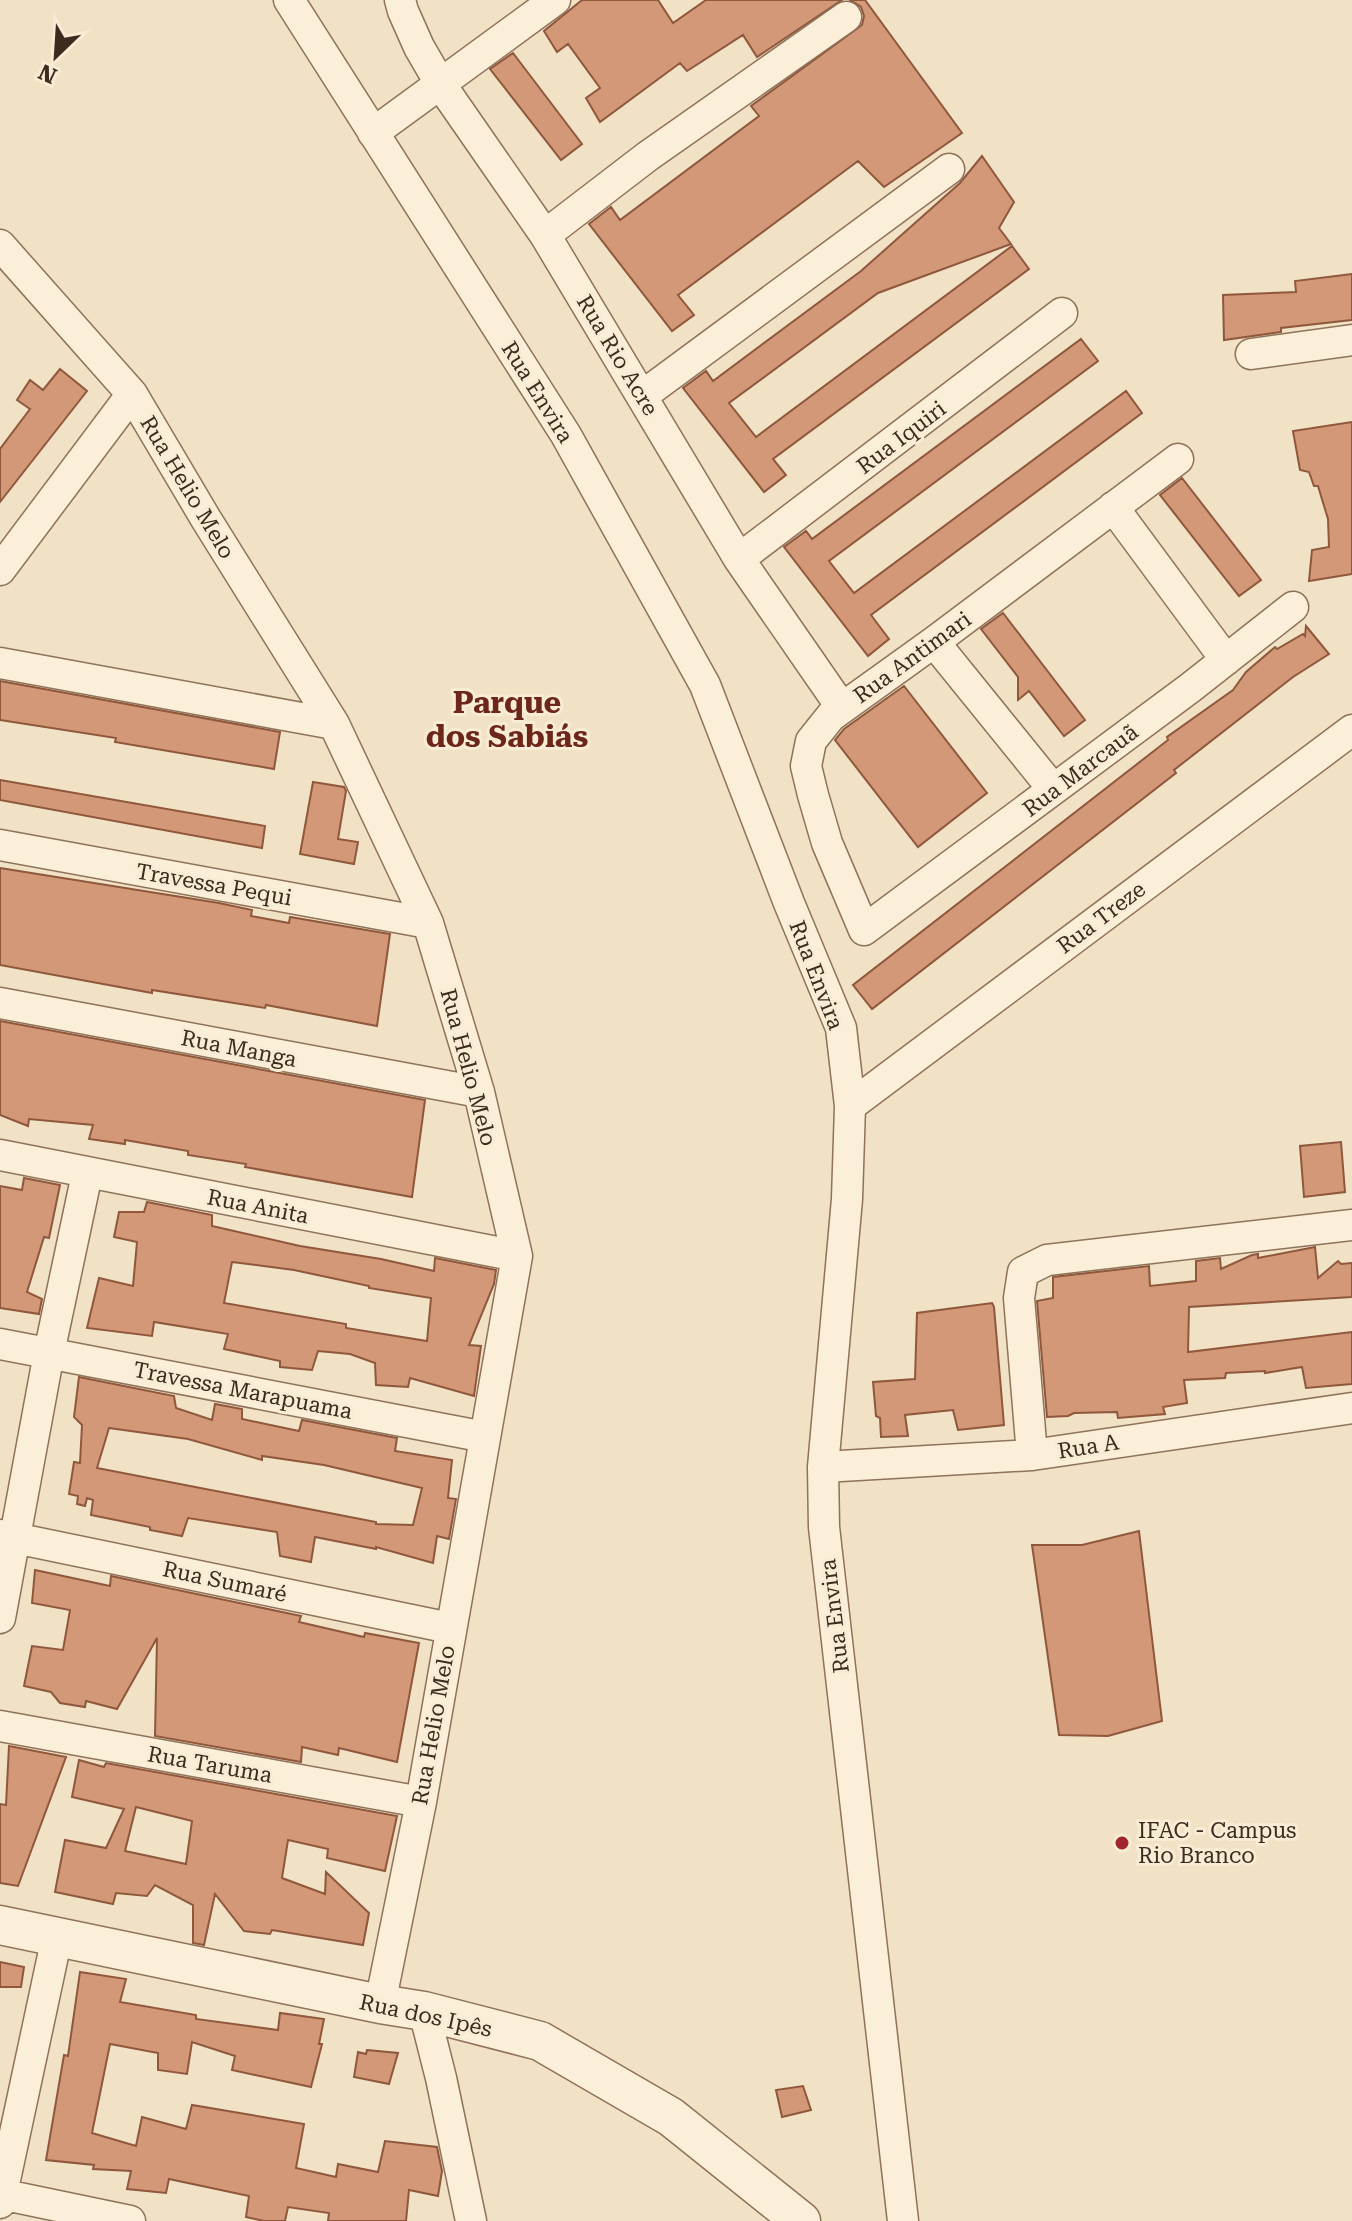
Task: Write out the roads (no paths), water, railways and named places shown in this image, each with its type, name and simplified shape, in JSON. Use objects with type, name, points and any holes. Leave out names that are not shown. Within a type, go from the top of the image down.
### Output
[{"type":"street","name":"Rua Envira","points":[[289,0],[566,435],[705,685],[841,1028],[850,1106],[847,1199],[823,1467],[825,1541],[903,2221]]},
{"type":"street","name":"Rua Rio Acre","points":[[400,0],[419,47],[441,85],[545,235],[739,559],[842,708]]},
{"type":"street","points":[[373,133],[555,0]]},
{"type":"street","points":[[545,235],[648,156],[846,17]]},
{"type":"street","points":[[642,396],[949,169]]},
{"type":"street","name":"Rua Helio Melo","points":[[5,262],[132,394],[334,724],[428,923],[479,1092],[517,1256],[421,1802],[380,2004]]},
{"type":"street","name":"Rua Iquiri","points":[[739,559],[1062,313]]},
{"type":"street","points":[[1251,354],[1352,340]]},
{"type":"street","points":[[0,570],[132,394]]},
{"type":"street","name":"Rua Antimari","points":[[864,930],[827,843],[806,766],[811,741],[824,723],[842,708],[1178,459]]},
{"type":"street","points":[[1113,507],[1226,660]]},
{"type":"street","name":"Rua Marcauã","points":[[864,930],[1293,607]]},
{"type":"street","points":[[934,642],[1053,789]]},
{"type":"street","points":[[0,663],[334,724]]},
{"type":"street","name":"Rua Treze","points":[[850,1106],[1352,730]]},
{"type":"street","name":"Travessa Pequi","points":[[0,845],[428,923]]},
{"type":"street","name":"Rua Manga","points":[[0,1003],[479,1092]]},
{"type":"street","name":"Rua Anita","points":[[0,1155],[517,1256]]},
{"type":"street","points":[[0,1618],[7,1537],[87,1174]]},
{"type":"street","points":[[1032,1455],[1019,1298],[1023,1272],[1047,1260],[1352,1225]]},
{"type":"street","name":"Travessa Marapuama","points":[[0,1344],[485,1437]]},
{"type":"street","name":"Rua A","points":[[823,1467],[1032,1455],[1352,1408]]},
{"type":"street","name":"Rua Sumaré","points":[[7,1537],[450,1628]]},
{"type":"street","name":"Rua Taruma","points":[[0,1726],[421,1802]]},
{"type":"street","name":"Rua dos Ipês","points":[[0,1925],[424,2011],[540,2041],[671,2117],[801,2221]]},
{"type":"street","points":[[57,1937],[1,2197],[130,2221]]},
{"type":"street","points":[[424,2011],[471,2221]]},
{"type":"place","name":"IFAC - Campus Rio Branco","points":[[1122,1843]]},
{"type":"district","name":"Parque dos Sabiás","points":[[507,720]]}]
